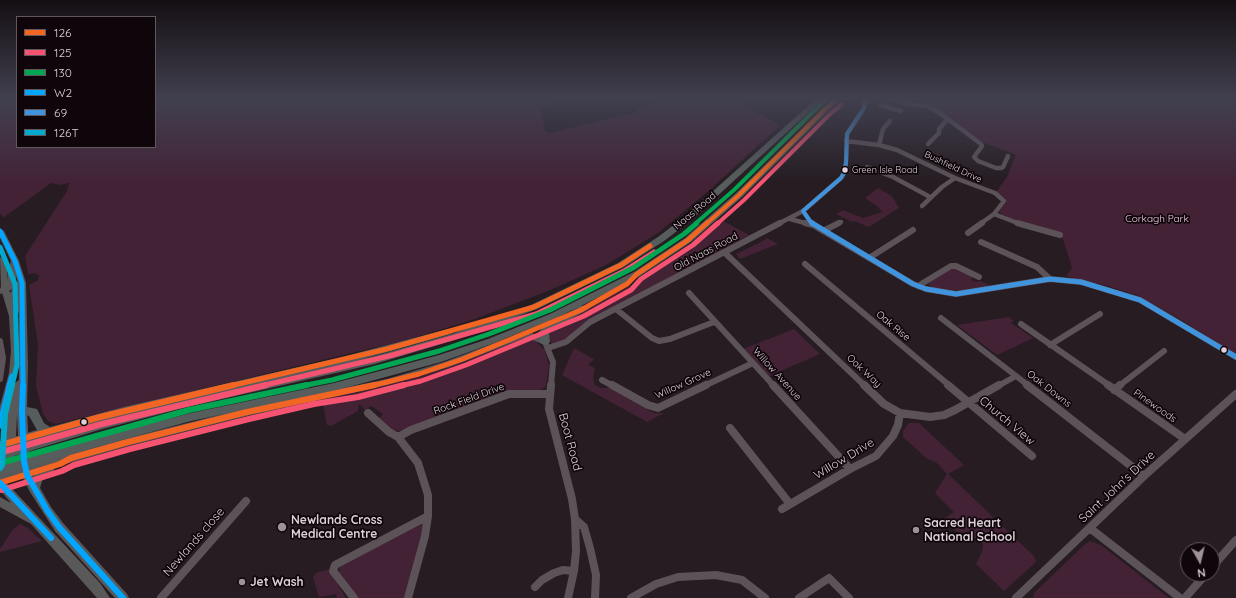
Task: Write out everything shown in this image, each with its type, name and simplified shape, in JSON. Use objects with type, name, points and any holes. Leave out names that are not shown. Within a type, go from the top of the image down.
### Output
[{"type":"highway","name":"Naas Road","points":[[0,455],[51,435],[375,360],[455,336],[534,306],[621,265],[661,239],[686,220],[789,127]]},
{"type":"highway","name":"Naas Road","points":[[0,479],[53,454],[191,417],[334,387],[391,372],[484,344],[549,318],[637,274],[688,240],[808,127]]},
{"type":"highway","points":[[547,345],[544,332],[546,329],[616,291],[627,284],[637,274]]},
{"type":"highway","points":[[313,397],[397,376],[449,360],[522,332],[549,318]]},
{"type":"highway","points":[[22,410],[33,412],[40,426],[51,435]]},
{"type":"highway","points":[[24,438],[51,435]]},
{"type":"main road","points":[[0,231],[15,261],[22,283],[22,410],[26,473],[46,510],[59,527],[123,598]]},
{"type":"main road","points":[[0,259],[3,269],[2,290],[13,316],[15,351],[13,373],[0,423]]},
{"type":"main road","points":[[2,290],[12,282],[12,272],[15,261]]},
{"type":"main road","points":[[13,316],[16,310],[14,292],[22,283]]},
{"type":"main road","points":[[26,473],[71,458],[183,428],[313,397],[356,390],[419,374],[524,335]]},
{"type":"main road","points":[[0,479],[8,467],[12,415],[23,375]]},
{"type":"main road","points":[[0,445],[24,438]]},
{"type":"main road","points":[[0,479],[50,467],[71,458]]},
{"type":"main road","points":[[34,489],[38,478],[50,467]]},
{"type":"main road","points":[[0,479],[35,521],[96,587],[104,598]]},
{"type":"main road","points":[[0,502],[35,521]]},
{"type":"street","points":[[846,141],[851,127]]},
{"type":"street","points":[[879,145],[885,127]]},
{"type":"street","points":[[928,144],[939,133],[941,127]]},
{"type":"street","points":[[957,127],[981,144],[982,146],[974,157],[978,161],[996,168],[1001,168],[1003,167],[1008,156]]},
{"type":"street","name":"Bushfield Drive","points":[[846,141],[879,145],[909,155],[955,178],[1002,198],[1004,201],[994,214],[968,233]]},
{"type":"street","name":"Old Naas Road","points":[[547,345],[566,342],[575,336],[584,326],[803,211],[837,182],[844,173],[846,163],[846,141]]},
{"type":"street","points":[[867,167],[893,177],[930,197]]},
{"type":"street","points":[[922,206],[930,197],[955,178]]},
{"type":"street","points":[[803,211],[813,225]]},
{"type":"street","points":[[994,214],[1025,226],[1060,235]]},
{"type":"street","points":[[790,219],[813,225],[918,286],[938,292],[956,294],[1053,279],[1082,282],[1140,300],[1236,357]]},
{"type":"street","points":[[824,231],[841,222]]},
{"type":"street","points":[[868,258],[914,230]]},
{"type":"street","points":[[981,242],[1037,267],[1053,279]]},
{"type":"street","name":"Oak Way","points":[[725,252],[884,404],[900,413],[930,417],[944,415],[1016,376]]},
{"type":"street","name":"Oak Rise","points":[[806,264],[969,402]]},
{"type":"street","points":[[918,286],[951,266],[956,266],[979,277]]},
{"type":"street","points":[[2,290],[22,283]]},
{"type":"street","name":"Willow Avenue","points":[[688,293],[850,469]]},
{"type":"street","points":[[616,309],[652,338],[659,341],[670,339],[714,322]]},
{"type":"street","points":[[1050,345],[1100,314]]},
{"type":"street","name":"Oak Downs","points":[[941,318],[1144,476]]},
{"type":"street","name":"Pinewoods","points":[[1021,324],[1185,439]]},
{"type":"street","points":[[524,335],[531,336],[547,345]]},
{"type":"street","points":[[0,341],[3,358],[0,379]]},
{"type":"street","name":"Boot Road","points":[[547,345],[552,357],[554,368],[549,394],[550,418],[570,487],[575,520],[576,551],[574,571],[568,598]]},
{"type":"street","name":"Pinewoods","points":[[1114,390],[1164,351]]},
{"type":"street","name":"Willow Grove","points":[[602,380],[648,405],[658,408],[753,363]]},
{"type":"street","name":"Rock Field Drive","points":[[398,437],[411,430],[510,394],[549,394]]},
{"type":"street","name":"Saint John's Drive","points":[[1016,598],[1091,529],[1144,476],[1236,394]]},
{"type":"street","name":"Church View","points":[[969,402],[1032,456]]},
{"type":"street","points":[[368,413],[389,432],[398,437],[418,464],[428,495],[428,516],[425,536],[408,598]]},
{"type":"street","name":"Willow Drive","points":[[782,509],[850,469],[876,456],[886,446],[898,425],[900,413]]},
{"type":"street","points":[[730,428],[790,504]]},
{"type":"street","name":"Newlands close","points":[[161,598],[246,501]]},
{"type":"street","points":[[354,598],[333,571],[335,565],[428,516]]},
{"type":"street","points":[[575,520],[584,527],[590,548],[596,575],[595,598]]},
{"type":"street","points":[[1091,529],[1180,598]]},
{"type":"street","points":[[1220,558],[1236,540]]},
{"type":"street","points":[[535,587],[542,580],[554,573],[563,570],[574,571]]},
{"type":"street","points":[[630,598],[656,584],[678,577],[703,575],[716,575],[742,580],[765,598]]},
{"type":"street","points":[[799,598],[829,578],[849,598]]},
{"type":"street","points":[[1184,598],[1199,582]]},
{"type":"green space","points":[[0,127],[16,127],[16,148],[156,148],[156,127],[544,127],[545,131],[550,133],[576,127],[778,127],[712,188],[658,233],[606,265],[548,291],[475,319],[410,339],[56,424],[48,421],[43,414],[36,386],[38,345],[29,285],[38,280],[39,275],[35,273],[28,274],[25,256],[67,191],[69,183],[59,185],[51,183],[3,218],[0,213]]},
{"type":"green space","name":"Corkagh Park","points":[[961,127],[1236,127],[1236,354],[1139,296],[1104,285],[1066,276],[1072,268],[1063,239],[1026,225],[999,212],[1006,203],[1006,199],[996,192],[1007,177],[1016,155],[982,142]]},
{"type":"green space","points":[[878,188],[892,196],[899,208],[869,227],[854,221],[852,222],[836,214],[843,210],[863,218],[882,212],[877,206],[865,198]]},
{"type":"green space","points":[[721,220],[749,235],[582,325],[563,342],[552,347],[549,333],[553,327],[641,280],[674,259]]},
{"type":"green space","points":[[765,237],[778,244],[740,259],[736,254],[763,241],[766,239]]},
{"type":"green space","points":[[952,267],[973,276],[971,280],[976,282],[980,281],[990,285],[963,290],[952,290],[934,288],[929,285],[929,283]]},
{"type":"green space","points":[[1009,317],[1014,321],[1011,323],[1033,338],[997,355],[957,325]]},
{"type":"green space","points":[[794,329],[820,354],[769,376],[743,349]]},
{"type":"green space","points":[[521,337],[532,338],[545,350],[549,366],[546,386],[542,389],[525,391],[399,431],[392,430],[378,420],[383,414],[371,406],[365,410],[359,404],[358,411],[331,426],[327,425],[323,405],[293,406],[353,392]]},
{"type":"green space","points":[[574,348],[594,359],[588,365],[595,368],[593,378],[595,385],[601,388],[609,388],[654,413],[664,413],[647,422],[562,375]]},
{"type":"green space","points":[[909,423],[919,423],[964,465],[948,474],[1034,556],[1036,562],[1004,591],[976,564],[982,552],[983,545],[978,539],[972,537],[967,541],[943,519],[954,512],[935,493],[947,474],[937,463],[926,458],[903,437],[903,431]]},
{"type":"green space","points":[[425,520],[406,598],[358,598],[338,574],[340,567]]},
{"type":"green space","points":[[20,524],[28,528],[42,541],[0,552],[0,549],[13,529]]},
{"type":"green space","points":[[1090,541],[1101,545],[1169,598],[1033,598],[1034,593]]},
{"type":"green space","points":[[329,570],[346,598],[337,598],[336,594],[319,597],[313,577],[317,572]]},
{"type":"transit line","name":"130","points":[[0,463],[189,410],[332,380],[389,365],[439,351],[489,334],[550,310],[633,268],[684,234],[734,190],[798,127]]},
{"type":"transit line","name":"126","points":[[0,483],[60,464],[71,458],[128,442],[247,412],[313,397],[356,390],[419,374],[463,359],[581,310],[627,284],[637,274],[688,240],[739,195],[807,127]]},
{"type":"transit line","name":"125","points":[[2,490],[62,471],[74,465],[130,449],[249,419],[314,404],[358,397],[421,381],[466,365],[584,316],[631,290],[641,279],[693,245],[744,200],[817,127]]},
{"type":"transit line","name":"69","points":[[852,127],[847,134],[846,163],[844,173],[841,178],[803,211],[813,225],[913,284],[926,289],[956,294],[1050,279],[1081,282],[1140,300],[1236,357]]},
{"type":"transit line","name":"W2","points":[[0,231],[15,261],[22,283],[24,366],[22,410],[24,461],[27,475],[47,510],[59,527],[123,598]]},
{"type":"transit line","name":"126","points":[[0,445],[100,417],[387,349],[534,307],[621,265],[650,246]]},
{"type":"transit line","name":"126T","points":[[0,247],[15,284],[17,365],[5,414],[2,465],[0,468]]},
{"type":"transit line","name":"125","points":[[2,452],[102,424],[389,356],[536,314],[624,271],[654,252]]},
{"type":"transit line","name":"W2","points":[[0,425],[12,376]]},
{"type":"transit line","name":"W2","points":[[0,483],[51,538]]},
{"type":"place","name":"Green Isle Road","points":[[845,170]]},
{"type":"place","name":"Newlands Cross Medical Centre","points":[[282,527]]},
{"type":"place","name":"Sacred Heart National School","points":[[916,530]]},
{"type":"place","name":"Jet Wash","points":[[242,582]]}]
